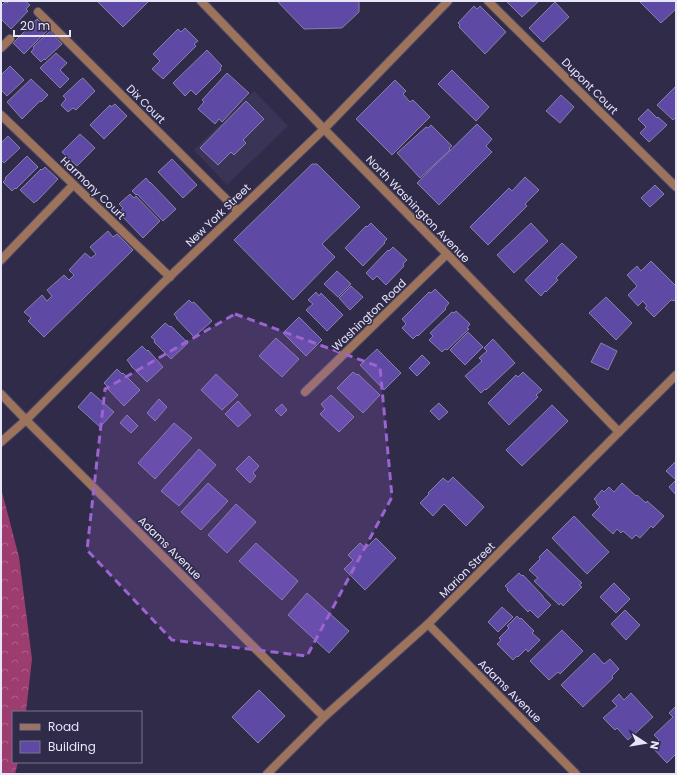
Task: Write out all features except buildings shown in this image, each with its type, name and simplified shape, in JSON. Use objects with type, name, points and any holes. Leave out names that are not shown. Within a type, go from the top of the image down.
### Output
[{"type":"street","name":"North Washington Avenue","points":[[201,1],[619,432]]},
{"type":"street","name":"New York Street","points":[[1,442],[26,420],[170,277],[324,129],[448,1]]},
{"type":"street","name":"Dupont Court","points":[[488,1],[676,187]]},
{"type":"street","name":"Dix Court","points":[[38,12],[238,211]]},
{"type":"street","points":[[1,48],[10,39]]},
{"type":"street","name":"Harmony Court","points":[[1,115],[170,277]]},
{"type":"street","points":[[1,260],[73,185]]},
{"type":"street","name":"Washington Road","points":[[305,392],[447,254]]},
{"type":"street","name":"Marion Street","points":[[267,774],[324,717],[428,624],[676,375]]},
{"type":"street","name":"Adams Avenue","points":[[1,394],[324,717]]},
{"type":"street","name":"Adams Avenue","points":[[428,624],[576,774]]},
{"type":"highlighted area","points":[[235,314],[380,367],[392,497],[307,656],[172,640],[87,550],[105,389]]},
{"type":"shaded area","points":[[254,91],[288,126],[227,185],[194,150]]},
{"type":"green space","points":[[1,488],[19,557],[32,659],[26,711],[12,711],[12,763],[18,763],[15,774],[1,774]]}]
